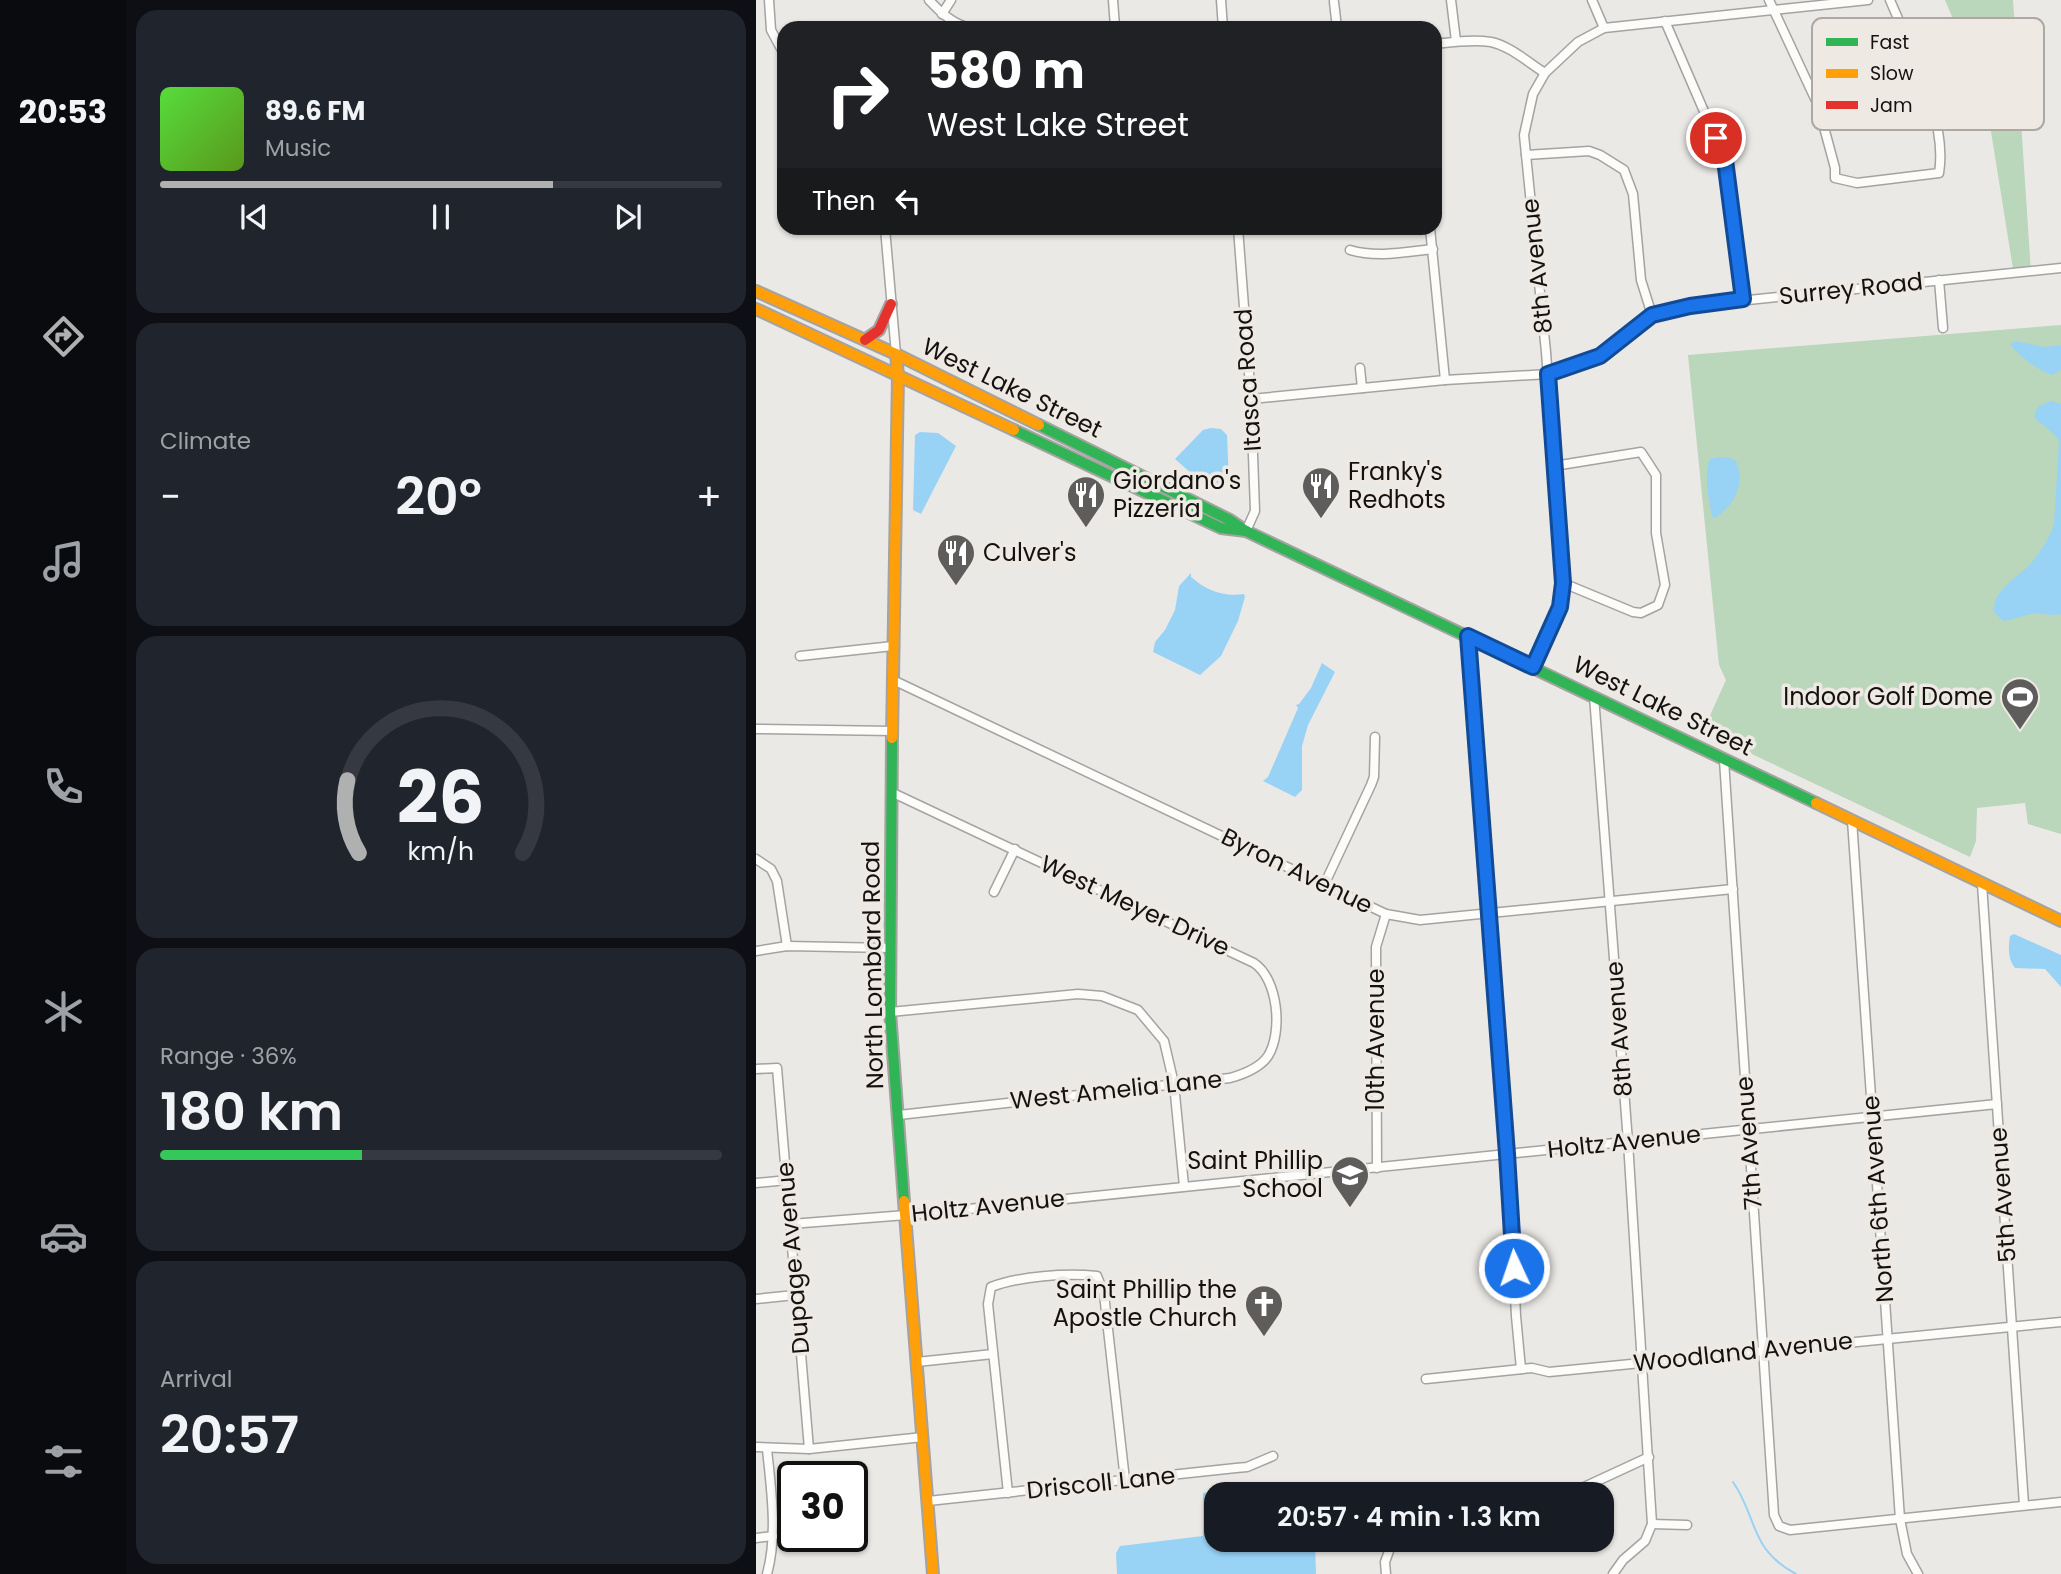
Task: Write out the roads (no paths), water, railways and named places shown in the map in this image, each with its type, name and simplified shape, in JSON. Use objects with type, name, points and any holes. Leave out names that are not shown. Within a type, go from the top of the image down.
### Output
[{"type":"main road","name":"West Lake Street","points":[[756,291],[896,354],[1235,522],[1246,531],[2061,921]]},
{"type":"main road","points":[[865,340],[881,330],[891,304]]},
{"type":"main road","name":"West Lake Street","points":[[756,309],[1221,528],[1246,531]]},
{"type":"main road","name":"North Lombard Road","points":[[896,354],[898,376],[890,1012],[933,1574]]},
{"type":"street","points":[[769,0],[771,30],[777,41]]},
{"type":"street","points":[[929,0],[953,21]]},
{"type":"street","points":[[942,14],[951,0]]},
{"type":"street","points":[[1113,0],[1115,21]]},
{"type":"street","points":[[1221,0],[1222,21]]},
{"type":"street","points":[[1451,0],[1456,41]]},
{"type":"street","points":[[1592,0],[1604,28]]},
{"type":"street","points":[[1769,0],[1812,95]]},
{"type":"street","points":[[1442,43],[1491,42],[1545,73],[1578,42],[1604,28],[1868,0]]},
{"type":"street","points":[[1890,0],[1897,18]]},
{"type":"street","points":[[1334,2],[1336,21]]},
{"type":"street","points":[[1665,21],[1725,160],[1743,299]]},
{"type":"street","name":"8th Avenue","points":[[1533,667],[1560,607],[1563,583],[1548,374],[1524,135],[1530,103],[1545,73]]},
{"type":"street","points":[[1825,130],[1835,178],[1857,183],[1939,173],[1942,155],[1936,130]]},
{"type":"street","points":[[1526,155],[1589,151],[1624,170],[1633,194],[1641,280],[1652,315]]},
{"type":"street","points":[[886,235],[896,354]]},
{"type":"street","name":"Itasca Road","points":[[1239,235],[1251,399],[1255,511],[1246,531]]},
{"type":"street","points":[[1431,235],[1446,380]]},
{"type":"street","points":[[1350,250],[1362,254],[1383,254],[1433,249]]},
{"type":"street","name":"Surrey Road","points":[[1251,399],[1446,380],[1548,374],[1600,356],[1652,315],[1690,306],[2061,268]]},
{"type":"street","name":"Surrey Road","points":[[1939,280],[1943,328]]},
{"type":"street","points":[[1360,368],[1362,388]]},
{"type":"street","points":[[1554,466],[1641,452],[1656,475],[1656,530],[1665,585],[1658,605],[1641,613],[1563,583]]},
{"type":"street","points":[[1468,636],[1521,1369]]},
{"type":"street","points":[[800,656],[893,646]]},
{"type":"street","name":"Byron Avenue","points":[[893,680],[1386,914],[1420,920],[1733,889]]},
{"type":"street","name":"8th Avenue","points":[[1594,696],[1628,1142],[1652,1524]]},
{"type":"street","points":[[756,729],[893,731]]},
{"type":"street","points":[[1325,883],[1374,777],[1374,737]]},
{"type":"street","name":"7th Avenue","points":[[1724,760],[1774,1515],[1779,1526],[1790,1530],[1900,1519]]},
{"type":"street","name":"West Meyer Drive","points":[[891,792],[1254,963]]},
{"type":"street","name":"North 6th Avenue","points":[[1852,820],[1900,1519],[1907,1554],[1918,1574]]},
{"type":"street","name":"West Meyer Drive","points":[[994,892],[1015,849]]},
{"type":"street","points":[[759,861],[771,869],[777,881],[786,946]]},
{"type":"street","name":"5th Avenue","points":[[1982,884],[2024,1506]]},
{"type":"street","name":"10th Avenue","points":[[1377,1168],[1376,947],[1386,914]]},
{"type":"street","points":[[756,951],[786,946],[890,948]]},
{"type":"street","name":"West Amelia Lane","points":[[898,1115],[1230,1078],[1243,1074],[1262,1063],[1269,1054],[1274,1037],[1274,995],[1268,976],[1254,963]]},
{"type":"street","points":[[890,1012],[1068,994],[1102,996],[1138,1010],[1167,1046],[1174,1084],[1184,1186]]},
{"type":"street","name":"Dupage Avenue","points":[[756,1069],[778,1068],[810,1449]]},
{"type":"street","name":"Holtz Avenue","points":[[791,1224],[907,1215],[1997,1104]]},
{"type":"street","points":[[756,1183],[788,1180]]},
{"type":"street","points":[[1008,1493],[988,1304],[991,1287],[1008,1282],[1078,1274],[1097,1276],[1104,1294],[1125,1480]]},
{"type":"street","points":[[756,1299],[795,1295]]},
{"type":"street","name":"Woodland Avenue","points":[[1426,1379],[1532,1367],[1549,1372],[2061,1322]]},
{"type":"street","points":[[917,1362],[993,1354]]},
{"type":"street","points":[[756,1447],[810,1449],[923,1437]]},
{"type":"street","points":[[767,1448],[773,1536],[772,1558],[767,1574]]},
{"type":"street","name":"Driscoll Lane","points":[[928,1501],[1247,1467],[1273,1456]]},
{"type":"street","points":[[1595,1482],[1649,1457]]},
{"type":"street","points":[[1900,1519],[2061,1502]]},
{"type":"street","points":[[1613,1574],[1623,1560],[1646,1541],[1652,1524],[1687,1525]]},
{"type":"street","points":[[756,1538],[773,1536]]},
{"type":"street","points":[[1386,1574],[1385,1562],[1389,1552]]},
{"type":"water","points":[[2014,341],[2046,347],[2061,345],[2061,370],[2052,375],[2036,367],[2014,349],[2011,345]]},
{"type":"water","points":[[2052,401],[2061,404],[2061,614],[2035,614],[2003,621],[1994,612],[1997,597],[2035,558],[2054,524],[2059,442],[2056,436],[2035,418],[2039,407]]},
{"type":"water","points":[[1221,429],[1227,435],[1229,483],[1224,489],[1218,490],[1199,480],[1175,459],[1203,430]]},
{"type":"water","points":[[920,432],[938,433],[956,446],[921,514],[913,510],[915,435]]},
{"type":"water","points":[[1728,457],[1736,461],[1740,478],[1733,500],[1715,518],[1712,517],[1709,503],[1707,473],[1710,459]]},
{"type":"water","points":[[1191,573],[1191,577],[1203,586],[1223,594],[1244,594],[1245,597],[1238,621],[1221,656],[1200,675],[1153,652],[1155,642],[1165,630],[1175,610],[1179,586]]},
{"type":"water","points":[[1322,663],[1335,672],[1308,725],[1302,746],[1302,790],[1295,797],[1263,781],[1268,777],[1298,708],[1296,705],[1311,688]]},
{"type":"water","points":[[2014,934],[2061,955],[2061,987],[2045,969],[2015,968],[2009,949],[2010,936]]},
{"type":"water","points":[[1203,1493],[1204,1552],[1315,1552],[1316,1574],[1117,1574],[1116,1553],[1120,1546],[1203,1536]]},
{"type":"waterway","points":[[1733,1482],[1762,1543],[1770,1554],[1796,1574]]},
{"type":"place","name":"Franky's Redhots","points":[[1321,520]]},
{"type":"place","name":"Giordano's Pizzeria","points":[[1086,529]]},
{"type":"place","name":"Culver's","points":[[956,587]]},
{"type":"place","name":"Indoor Golf Dome","points":[[2020,731]]},
{"type":"place","name":"Saint Phillip School","points":[[1350,1209]]},
{"type":"place","name":"Saint Phillip the Apostle Church","points":[[1264,1338]]}]
